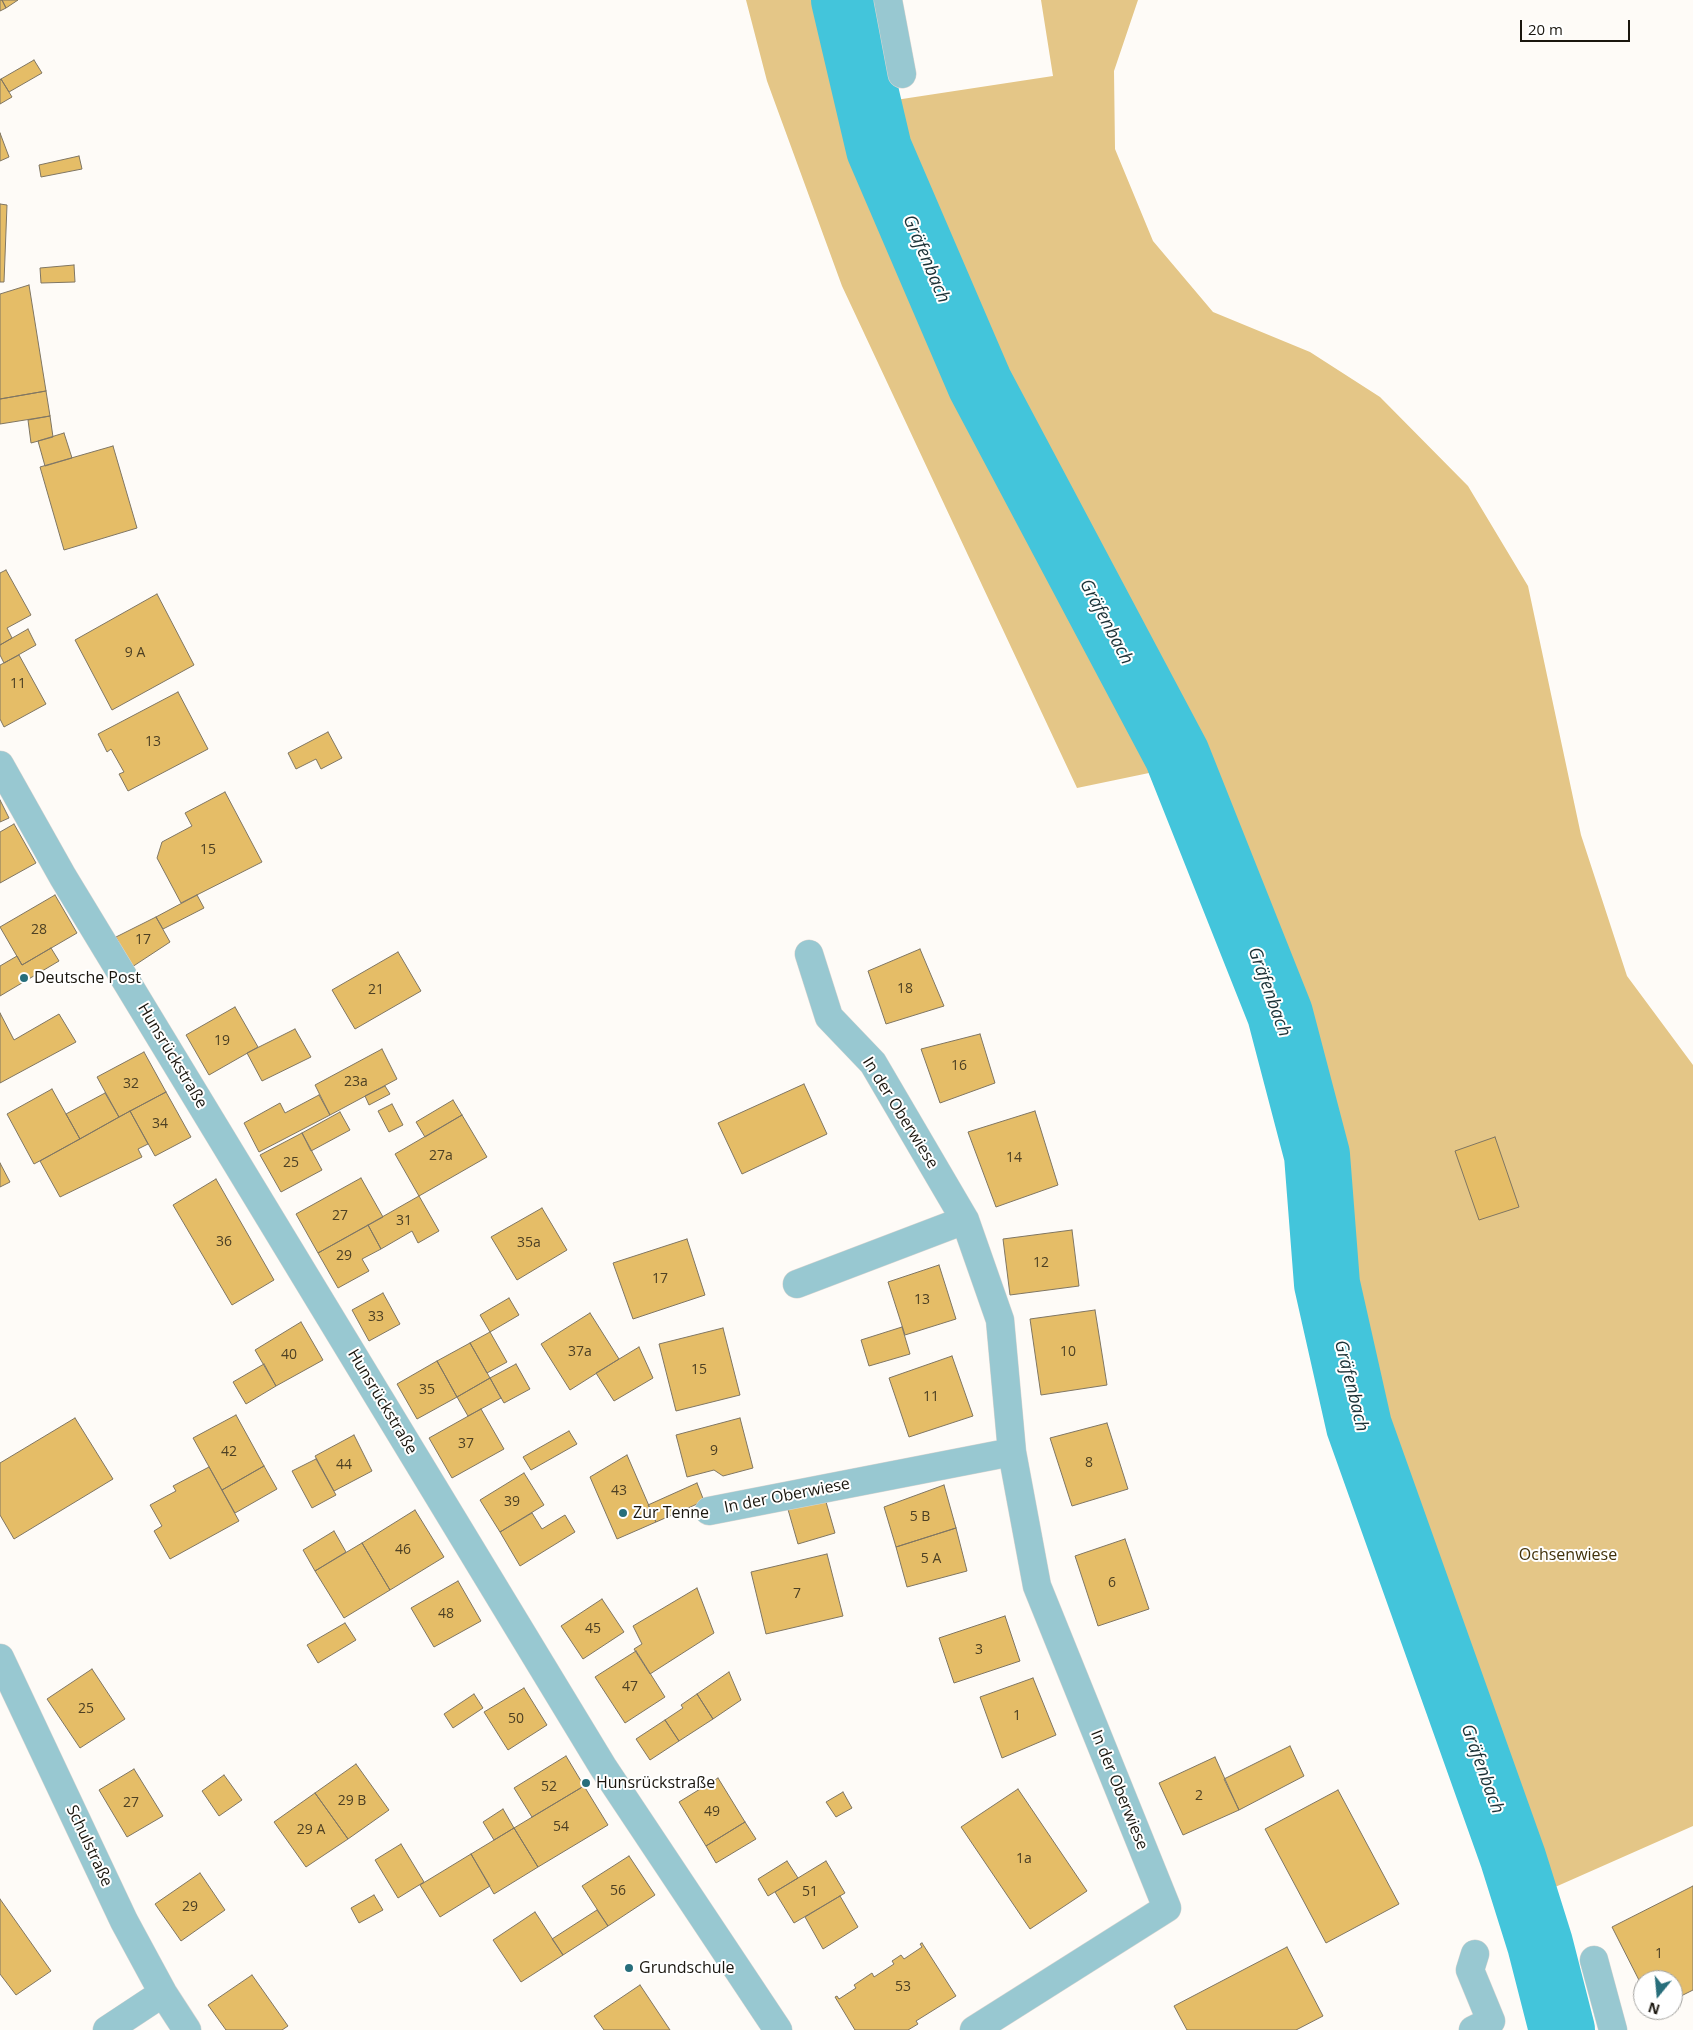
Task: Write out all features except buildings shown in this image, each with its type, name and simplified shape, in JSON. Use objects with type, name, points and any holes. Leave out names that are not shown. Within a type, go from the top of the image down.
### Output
[{"type":"street","points":[[888,0],[902,74]]},
{"type":"street","name":"Hunsrückstraße","points":[[0,765],[63,877],[599,1760],[778,2030]]},
{"type":"street","name":"In der Oberwiese","points":[[809,954],[830,1017],[873,1063],[966,1220],[1000,1320],[1012,1452],[1037,1586],[1167,1908],[974,2030]]},
{"type":"street","points":[[796,1284],[966,1220]]},
{"type":"street","name":"In der Oberwiese","points":[[709,1511],[1012,1452]]},
{"type":"street","name":"Schulstraße","points":[[0,1658],[124,1921],[163,1993],[187,2030]]},
{"type":"street","points":[[1473,2030],[1491,2021],[1470,1970],[1475,1954]]},
{"type":"street","points":[[1594,1960],[1613,2030]]},
{"type":"street","points":[[107,2030],[163,1993]]},
{"type":"green space","name":"Ochsenwiese","points":[[746,0],[868,0],[889,101],[1053,76],[1041,0],[1138,0],[1114,71],[1115,149],[1153,241],[1213,312],[1310,352],[1380,397],[1468,486],[1528,586],[1581,835],[1627,976],[1693,1065],[1693,1826],[1510,1907],[1382,1570],[1332,1429],[1303,1286],[1279,1116],[1249,1011],[1149,773],[1077,788],[842,286],[767,81]]},
{"type":"waterway","name":"Gräfenbach","points":[[844,0],[879,149],[980,384],[1177,755],[1280,1014],[1317,1155],[1327,1284],[1359,1426],[1513,1858],[1540,1944],[1562,2030]]},
{"type":"place","name":"Deutsche Post","points":[[24,978]]},
{"type":"place","name":"Zur Tenne","points":[[623,1513]]},
{"type":"place","name":"Hunsrückstraße","points":[[586,1783]]},
{"type":"place","name":"Grundschule","points":[[629,1968]]}]
